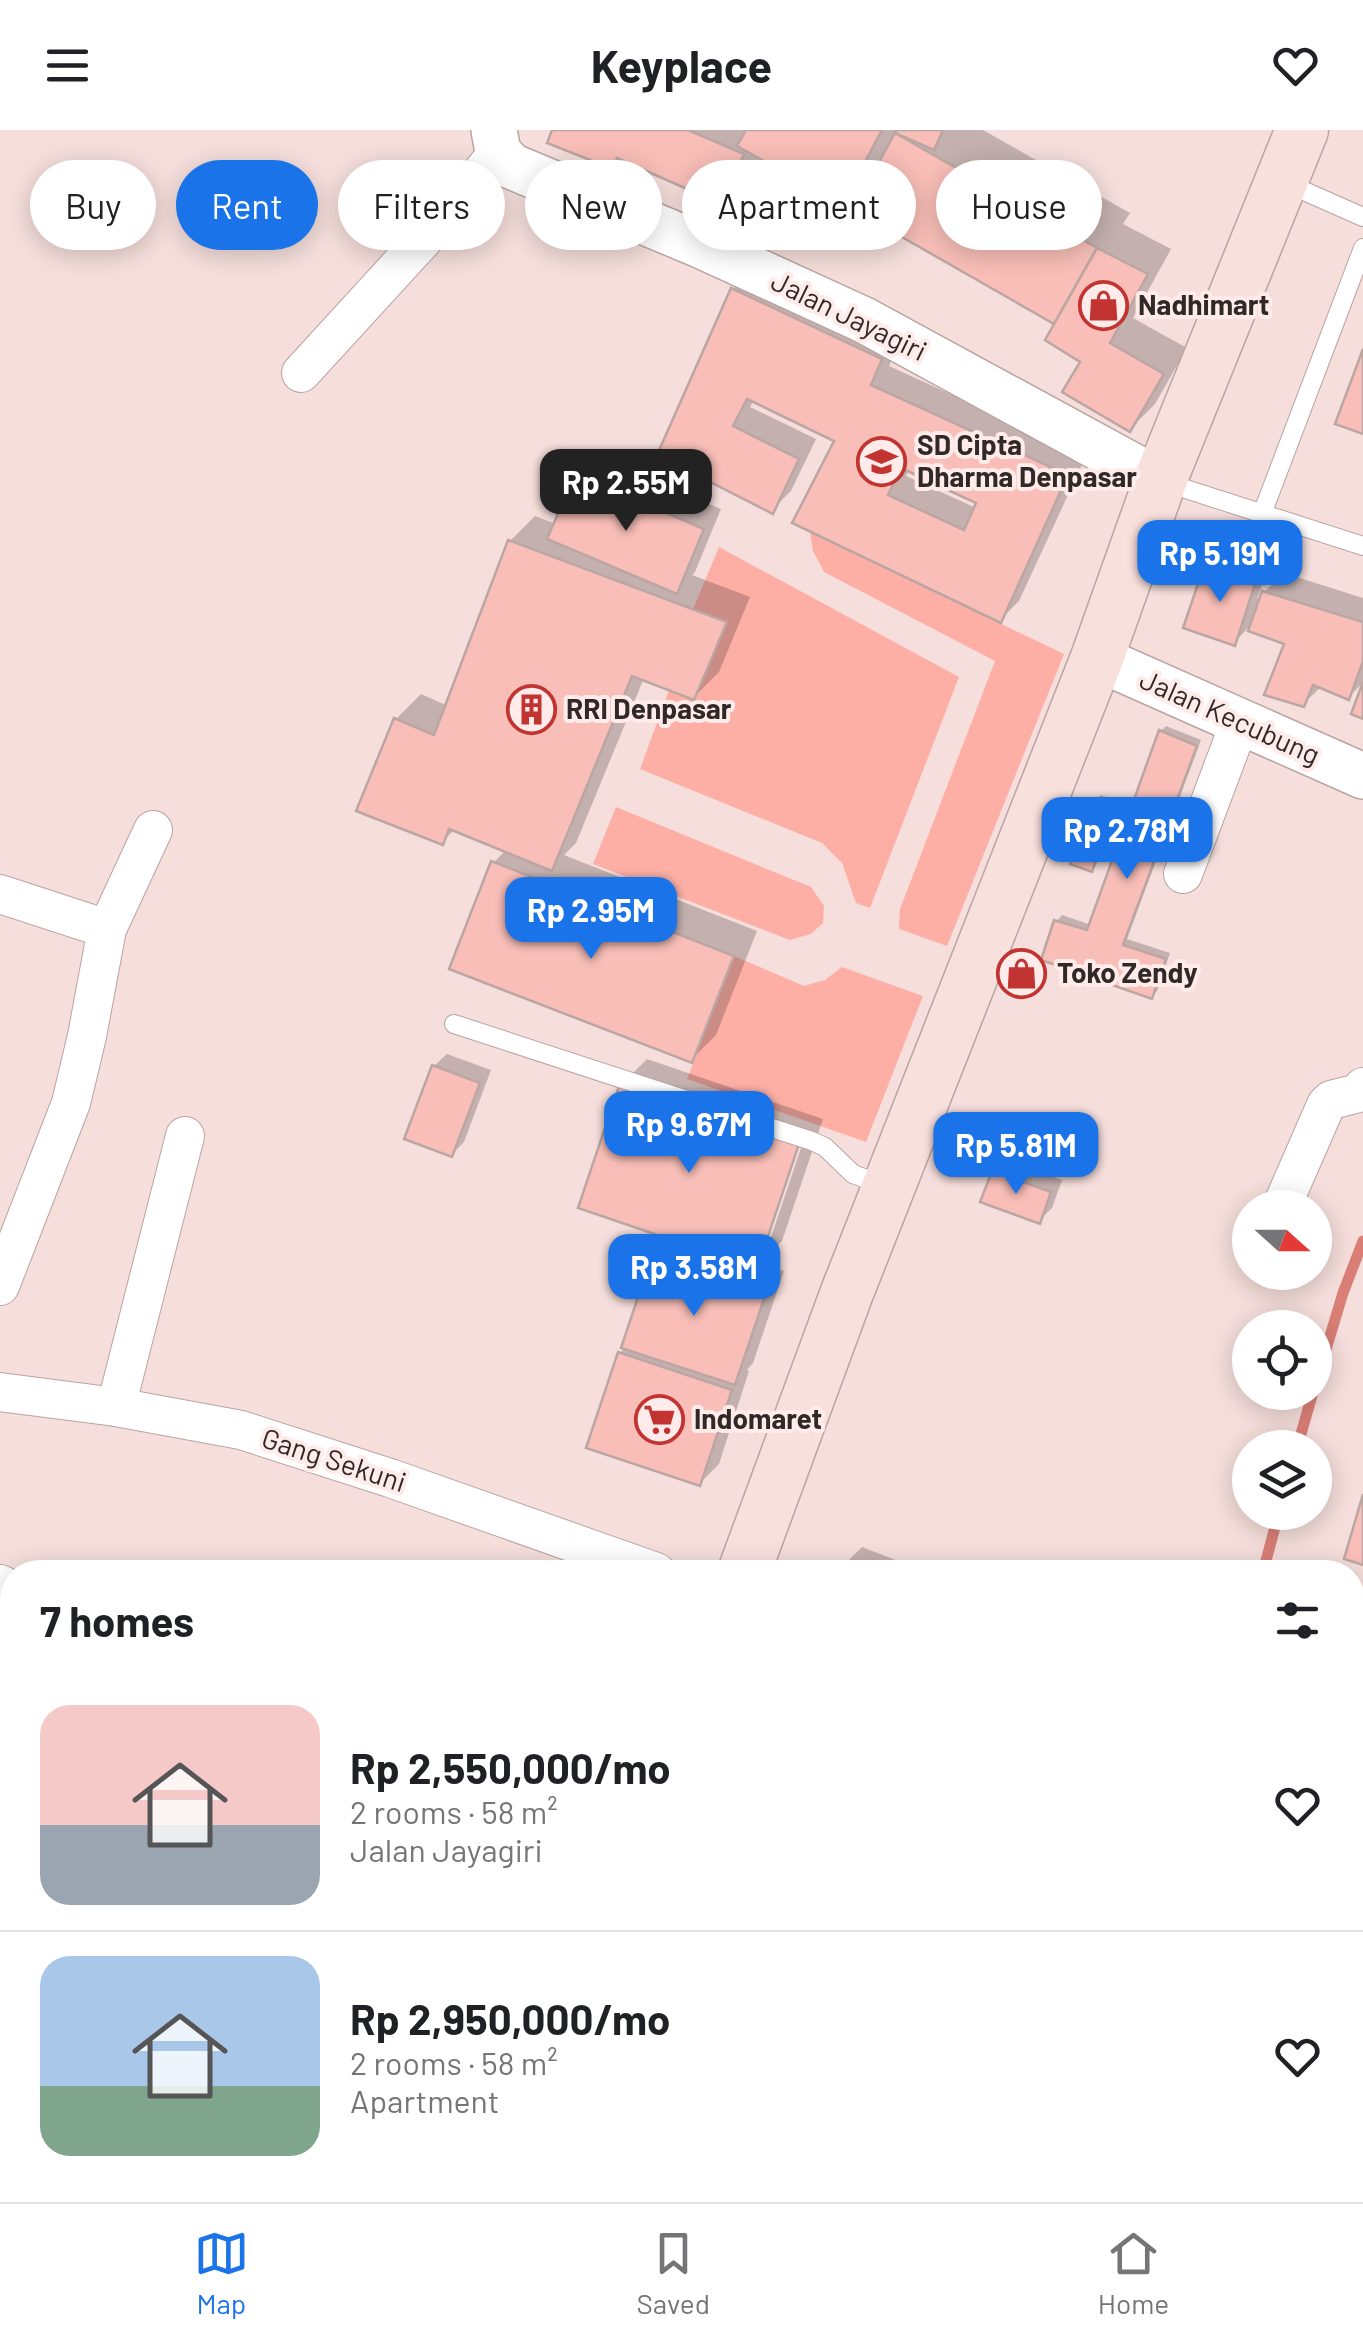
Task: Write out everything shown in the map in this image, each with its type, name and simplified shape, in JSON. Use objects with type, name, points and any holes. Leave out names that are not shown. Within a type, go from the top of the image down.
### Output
[{"type":"main road","points":[[748,1560],[846,1295],[1097,658],[1160,480],[1294,149]]},
{"type":"street","points":[[301,373],[462,196],[496,141]]},
{"type":"street","name":"Jalan Jayagiri","points":[[496,141],[511,166],[700,245],[864,320],[1160,480]]},
{"type":"street","name":"Jalan Kecubung","points":[[1097,658],[1363,776]]},
{"type":"street","points":[[1183,874],[1240,722]]},
{"type":"street","points":[[0,1286],[13,1218],[70,1103],[107,928],[153,830]]},
{"type":"street","points":[[0,894],[107,928]]},
{"type":"street","points":[[1289,1190],[1326,1105],[1359,1093],[1363,1087]]},
{"type":"street","points":[[116,1408],[185,1136]]},
{"type":"street","name":"Gang Sekuni","points":[[0,1392],[241,1430],[622,1560]]},
{"type":"lane","points":[[1294,149],[1363,217]]},
{"type":"lane","points":[[1262,514],[1363,248]]},
{"type":"lane","points":[[1160,480],[1363,546]]},
{"type":"lane","points":[[454,1024],[812,1141],[826,1148],[853,1174],[889,1187]]},
{"type":"shaded area","points":[[810,532],[1064,654],[947,946],[899,929],[900,909],[995,661],[824,572],[813,551]]},
{"type":"shaded area","points":[[719,547],[959,677],[870,908],[856,903],[842,863],[822,843],[640,769],[669,690],[694,700],[727,623],[693,609]]},
{"type":"shaded area","points":[[616,807],[811,887],[824,906],[823,923],[811,934],[790,940],[593,864]]},
{"type":"shaded area","points":[[734,956],[804,986],[825,980],[842,967],[923,996],[866,1142],[687,1079]]},
{"type":"building","points":[[552,130],[688,130],[744,154],[741,160],[682,160],[682,187],[662,178],[662,160],[590,160],[547,143]]},
{"type":"building","points":[[746,130],[882,130],[866,160],[762,160],[737,146]]},
{"type":"building","points":[[943,130],[934,150],[895,133]]},
{"type":"building","points":[[895,133],[942,160],[936,160],[936,250],[1096,250],[1054,324],[916,245],[916,160],[880,160]]},
{"type":"building","points":[[1096,250],[1148,274],[1110,343],[1164,374],[1130,432],[1062,392],[1080,362],[1045,340]]},
{"type":"building","name":"SD Cipta Dharma Denpasar","points":[[731,288],[882,359],[871,385],[1068,475],[1001,623],[792,523],[834,441],[747,399],[733,426],[799,459],[773,514],[657,455]],"holes":[[[901,468],[976,503],[964,530],[888,495]]]},
{"type":"building","points":[[1363,349],[1363,434],[1335,424]]},
{"type":"building","points":[[575,474],[704,529],[677,594],[547,539]]},
{"type":"building","name":"RRI Denpasar","points":[[508,540],[727,622],[694,700],[632,676],[552,871],[449,829],[443,845],[356,811],[394,718],[434,735]]},
{"type":"building","points":[[1205,563],[1256,581],[1235,646],[1183,628]]},
{"type":"building","points":[[1262,591],[1363,622],[1363,661],[1349,700],[1313,685],[1304,707],[1264,695],[1284,644],[1248,631]]},
{"type":"building","points":[[1363,682],[1363,719],[1351,714]]},
{"type":"building","points":[[1159,730],[1197,746],[1123,945],[1166,959],[1152,999],[1041,960],[1054,920],[1087,930]]},
{"type":"building","points":[[1093,799],[1115,807],[1092,872],[1070,864]]},
{"type":"building","points":[[491,861],[734,956],[692,1063],[449,969]]},
{"type":"building","points":[[432,1065],[480,1083],[452,1157],[404,1139]]},
{"type":"building","points":[[620,1083],[799,1144],[757,1269],[578,1208]]},
{"type":"building","points":[[992,1171],[1051,1192],[1040,1224],[980,1202]]},
{"type":"building","points":[[653,1252],[767,1290],[735,1385],[621,1348]]},
{"type":"building","name":"Indomaret","points":[[618,1352],[732,1390],[700,1486],[586,1448]]},
{"type":"building","points":[[1363,1494],[1363,1560],[1344,1559]]},
{"type":"waterway","points":[[1332,1330],[1363,1241]]},
{"type":"waterway","points":[[1302,1430],[1308,1410]]},
{"type":"waterway","points":[[1266,1560],[1274,1530]]},
{"type":"place","name":"Nadhimart","points":[[1103,305]]},
{"type":"place","name":"SD Cipta Dharma Denpasar","points":[[882,461]]},
{"type":"place","name":"RRI Denpasar","points":[[531,709]]},
{"type":"place","name":"Toko Zendy","points":[[1022,973]]},
{"type":"place","name":"Indomaret","points":[[659,1419]]}]
